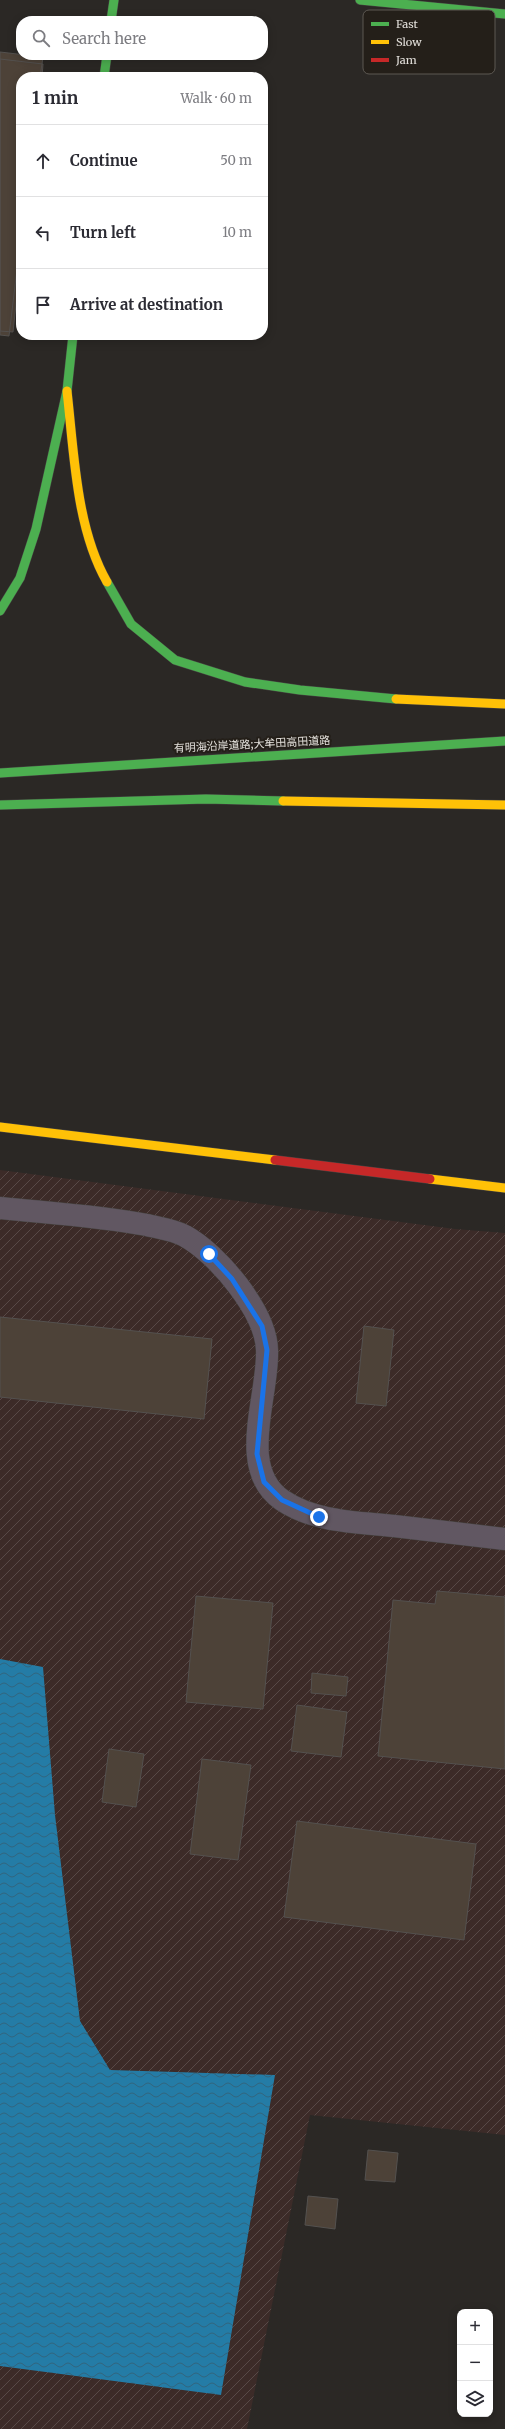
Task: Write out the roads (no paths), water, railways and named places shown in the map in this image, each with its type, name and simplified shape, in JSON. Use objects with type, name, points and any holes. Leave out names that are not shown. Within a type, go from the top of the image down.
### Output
[{"type":"main road","points":[[112,16],[114,0]]},
{"type":"main road","points":[[360,0],[464,10]]},
{"type":"main road","points":[[495,13],[505,14]]},
{"type":"main road","points":[[105,72],[106,60]]},
{"type":"main road","points":[[0,611],[20,578],[36,529],[67,391],[73,340]]},
{"type":"main road","points":[[67,391],[79,502],[100,570],[131,624],[175,660],[245,682],[300,690],[392,699],[505,704]]},
{"type":"main road","name":"有明海沿岸道路;大牟田高田道路","points":[[0,773],[146,762],[505,742]]},
{"type":"main road","points":[[0,805],[206,800],[505,805]]},
{"type":"main road","points":[[0,1127],[505,1188]]},
{"type":"street","points":[[0,1208],[125,1221],[162,1228],[184,1235],[209,1254],[232,1279],[262,1326],[267,1350],[257,1454],[264,1482],[282,1500],[319,1517],[505,1539]]},
{"type":"water","points":[[0,1659],[43,1667],[55,1815],[80,2021],[110,2070],[275,2075],[221,2395],[0,2366]]}]
